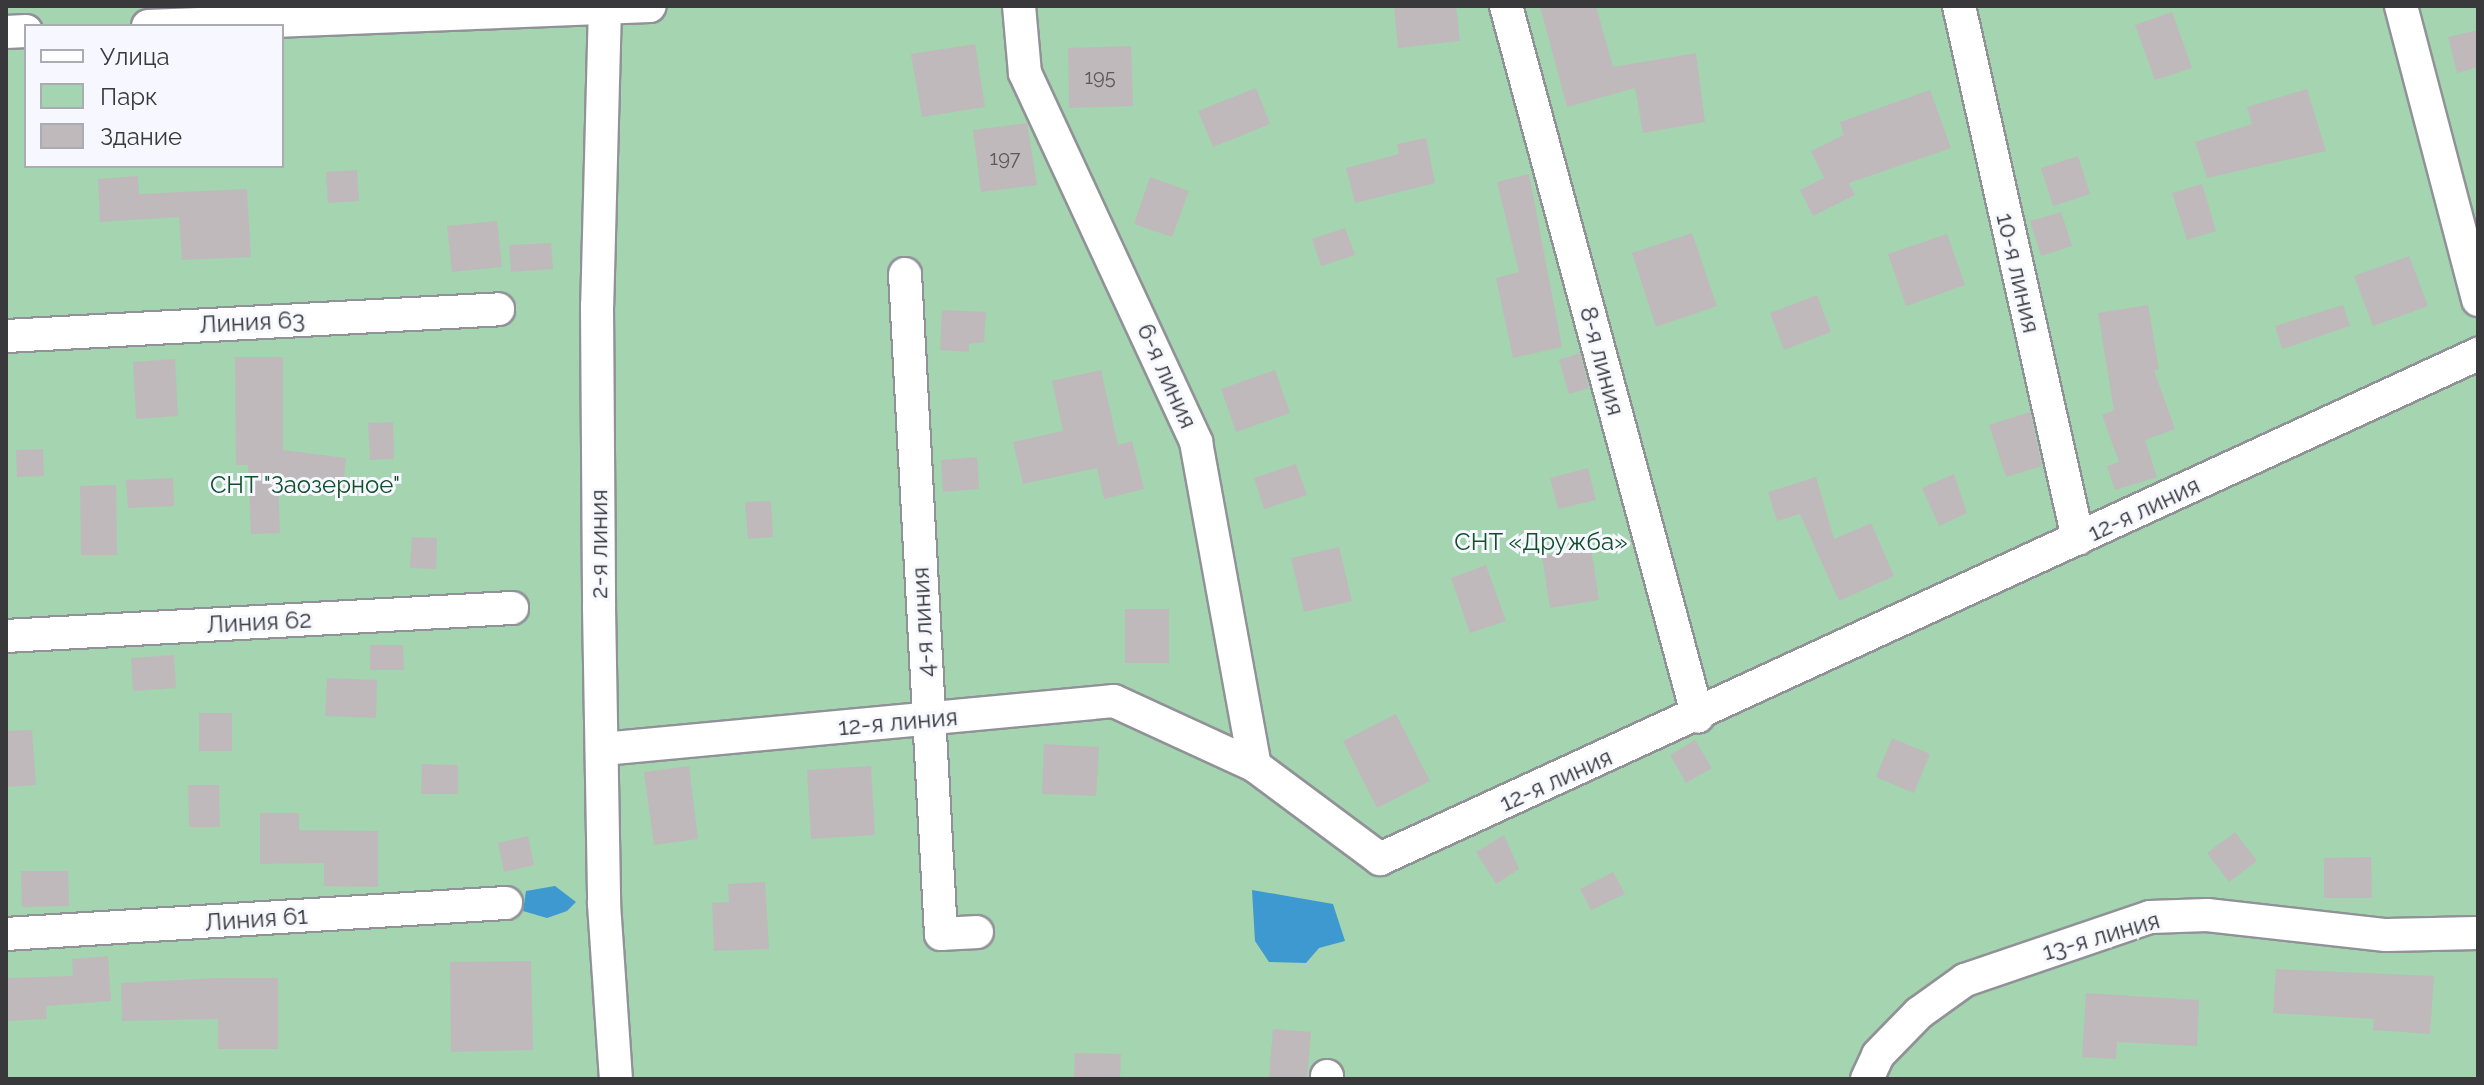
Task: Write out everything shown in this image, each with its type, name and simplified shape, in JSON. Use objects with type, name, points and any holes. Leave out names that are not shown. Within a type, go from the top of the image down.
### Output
[{"type":"street","points":[[196,24],[650,6]]},
{"type":"street","name":"6-я линия","points":[[1019,6],[1025,73],[1196,442],[1255,766]]},
{"type":"street","name":"8-я линия","points":[[1506,6],[1698,717]]},
{"type":"street","name":"10-я линия","points":[[1959,6],[2078,539]]},
{"type":"street","points":[[2401,6],[2478,300]]},
{"type":"street","name":"2-я линия","points":[[605,7],[597,306],[603,749],[616,1079]]},
{"type":"street","name":"4-я линия","points":[[905,274],[941,934],[977,932]]},
{"type":"street","name":"Линия 63","points":[[6,336],[498,309]]},
{"type":"street","name":"12-я линия","points":[[603,749],[1114,701],[1255,766],[1380,859],[1698,717],[2478,354]]},
{"type":"street","name":"Линия 62","points":[[6,636],[512,608]]},
{"type":"street","name":"Линия 61","points":[[6,934],[506,903]]},
{"type":"street","name":"13-я линия","points":[[1867,1079],[1878,1055],[1919,1013],[1965,980],[2150,917],[2207,915],[2386,935],[2478,933]]},
{"type":"green space","name":"СНТ «Дружба»","points":[[6,6],[2478,6],[2478,1079],[6,1079]]},
{"type":"water","points":[[555,886],[576,902],[567,911],[547,918],[523,911],[526,891]]},
{"type":"water","points":[[1252,890],[1333,904],[1345,941],[1319,948],[1306,963],[1269,962],[1255,941]]},
{"type":"building","points":[[1394,6],[1456,6],[1460,41],[1398,48]]},
{"type":"building","points":[[1540,6],[1596,6],[1613,67],[1696,53],[1705,122],[1643,133],[1635,88],[1567,107]]},
{"type":"building","points":[[2172,12],[2192,68],[2155,80],[2135,25]]},
{"type":"building","points":[[2478,30],[2478,67],[2457,73],[2448,37]]},
{"type":"building","points":[[975,44],[985,107],[922,117],[911,54]]},
{"type":"building","points":[[1131,46],[1133,106],[1069,108],[1068,48]]},
{"type":"building","points":[[1256,88],[1270,124],[1213,147],[1198,111]]},
{"type":"building","points":[[2307,89],[2326,151],[2207,178],[2195,142],[2252,124],[2247,107]]},
{"type":"building","points":[[1930,90],[1951,148],[1849,183],[1855,195],[1813,216],[1800,190],[1824,178],[1811,151],[1844,135],[1840,122]]},
{"type":"building","points":[[1027,123],[1037,185],[981,192],[973,130]]},
{"type":"building","points":[[1426,138],[1435,183],[1355,203],[1346,168],[1399,154],[1397,144]]},
{"type":"building","points":[[2078,156],[2090,194],[2053,206],[2041,168]]},
{"type":"building","points":[[357,170],[359,201],[328,203],[326,172]]},
{"type":"building","points":[[1529,174],[1562,347],[1513,358],[1496,278],[1519,272],[1497,182]]},
{"type":"building","points":[[138,176],[139,194],[247,189],[251,257],[182,260],[179,217],[100,222],[98,179]]},
{"type":"building","points":[[1150,177],[1189,191],[1172,237],[1134,224]]},
{"type":"building","points":[[2202,184],[2216,231],[2187,240],[2172,193]]},
{"type":"building","points":[[2061,212],[2072,246],[2041,256],[2030,221]]},
{"type":"building","points":[[497,221],[502,267],[452,272],[447,226]]},
{"type":"building","points":[[1345,228],[1355,255],[1321,266],[1312,239]]},
{"type":"building","points":[[1692,233],[1717,306],[1656,327],[1632,253]]},
{"type":"building","points":[[1947,234],[1965,285],[1906,306],[1888,254]]},
{"type":"building","points":[[551,243],[553,269],[511,272],[509,245]]},
{"type":"building","points":[[2409,256],[2428,306],[2373,326],[2354,276]]},
{"type":"building","points":[[1817,295],[1831,332],[1784,350],[1770,313]]},
{"type":"building","points":[[2148,305],[2159,369],[2154,370],[2175,429],[2145,440],[2157,477],[2115,490],[2107,466],[2119,462],[2102,415],[2114,410],[2098,313]]},
{"type":"building","points":[[2343,305],[2350,326],[2282,349],[2275,326]]},
{"type":"building","points":[[942,310],[986,312],[984,342],[969,344],[969,352],[940,350]]},
{"type":"building","points":[[1580,353],[1589,388],[1569,394],[1559,360]]},
{"type":"building","points":[[235,357],[283,357],[283,450],[346,458],[342,493],[278,485],[280,533],[251,534],[248,465],[236,465]]},
{"type":"building","points":[[175,359],[178,416],[136,419],[133,362]]},
{"type":"building","points":[[1101,370],[1118,445],[1132,441],[1144,489],[1104,499],[1097,468],[1023,484],[1013,442],[1063,431],[1052,381]]},
{"type":"building","points":[[1275,370],[1290,413],[1236,432],[1221,389]]},
{"type":"building","points":[[2030,412],[2042,466],[2006,477],[1989,425]]},
{"type":"building","points":[[393,422],[394,459],[370,460],[368,423]]},
{"type":"building","points":[[43,449],[44,476],[17,477],[16,450]]},
{"type":"building","points":[[977,457],[979,489],[943,492],[941,460]]},
{"type":"building","points":[[1296,464],[1307,495],[1264,509],[1254,478]]},
{"type":"building","points":[[1588,468],[1596,500],[1558,509],[1550,478]]},
{"type":"building","points":[[1954,474],[1967,513],[1939,526],[1922,488]]},
{"type":"building","points":[[1816,477],[1834,539],[1871,523],[1894,576],[1839,601],[1800,514],[1777,521],[1768,492]]},
{"type":"building","points":[[173,478],[174,506],[128,508],[126,480]]},
{"type":"building","points":[[116,485],[117,555],[81,555],[80,486]]},
{"type":"building","points":[[771,501],[773,537],[748,539],[745,502]]},
{"type":"building","points":[[412,537],[437,538],[436,569],[410,568]]},
{"type":"building","points":[[1339,547],[1352,601],[1304,612],[1291,558]]},
{"type":"building","points":[[1591,548],[1599,600],[1550,608],[1542,556]]},
{"type":"building","points":[[1486,565],[1506,621],[1470,633],[1451,578]]},
{"type":"building","points":[[1125,609],[1169,609],[1169,663],[1125,663]]},
{"type":"building","points":[[370,645],[403,645],[404,670],[370,670]]},
{"type":"building","points":[[174,655],[176,688],[133,691],[131,658]]},
{"type":"building","points":[[327,678],[377,680],[376,718],[325,716]]},
{"type":"building","points":[[199,713],[232,713],[232,751],[199,751]]},
{"type":"building","points":[[1396,714],[1430,781],[1377,808],[1343,741]]},
{"type":"building","points":[[32,730],[36,785],[6,787],[6,731]]},
{"type":"building","points":[[1892,738],[1930,754],[1914,793],[1876,777]]},
{"type":"building","points":[[1695,740],[1712,768],[1686,783],[1670,755]]},
{"type":"building","points":[[1044,744],[1099,747],[1096,796],[1042,794]]},
{"type":"building","points":[[422,764],[458,765],[458,794],[421,794]]},
{"type":"building","points":[[689,766],[698,839],[654,845],[644,772]]},
{"type":"building","points":[[871,766],[875,835],[811,839],[807,770]]},
{"type":"building","points":[[188,785],[219,785],[220,827],[189,827]]},
{"type":"building","points":[[260,813],[299,813],[299,830],[378,831],[378,887],[324,886],[324,863],[260,864]]},
{"type":"building","points":[[2235,832],[2257,861],[2229,882],[2207,853]]},
{"type":"building","points":[[1504,835],[1519,869],[1496,884],[1476,852]]},
{"type":"building","points":[[528,836],[534,865],[504,872],[498,843]]},
{"type":"building","points":[[2371,857],[2372,898],[2324,898],[2324,858]]},
{"type":"building","points":[[21,871],[68,871],[69,906],[22,907]]},
{"type":"building","points":[[1613,872],[1625,894],[1591,910],[1580,889]]},
{"type":"building","points":[[765,882],[769,949],[714,951],[712,903],[729,902],[728,884]]},
{"type":"building","points":[[108,956],[111,1001],[46,1006],[47,1019],[6,1021],[6,978],[73,976],[72,959]]},
{"type":"building","points":[[531,961],[533,1050],[451,1052],[450,962]]},
{"type":"building","points":[[2276,969],[2434,976],[2430,1034],[2373,1030],[2374,1019],[2273,1013]]},
{"type":"building","points":[[278,978],[278,1049],[218,1049],[218,1019],[122,1021],[121,983]]},
{"type":"building","points":[[2086,993],[2199,1000],[2197,1046],[2117,1042],[2116,1059],[2082,1057]]},
{"type":"building","points":[[1273,1029],[1311,1032],[1307,1079],[1269,1079]]},
{"type":"building","points":[[1075,1053],[1121,1054],[1120,1079],[1074,1079]]},
{"type":"park label","name":"СНТ \"Заозерное\"","points":[[305,485]]}]
